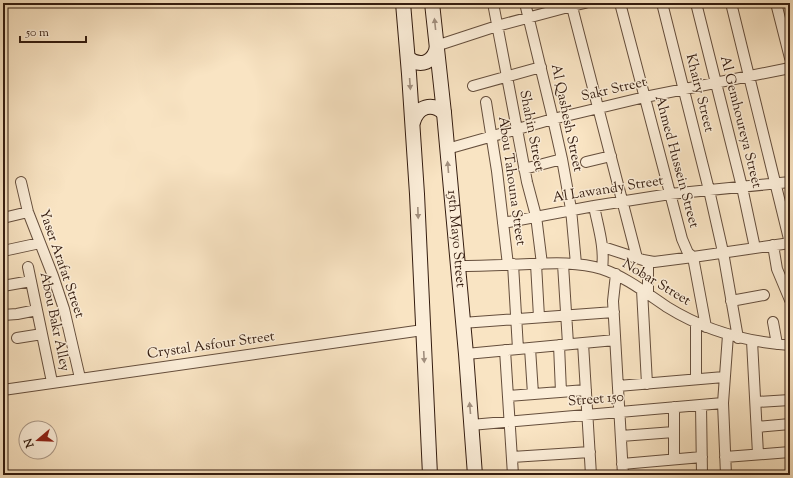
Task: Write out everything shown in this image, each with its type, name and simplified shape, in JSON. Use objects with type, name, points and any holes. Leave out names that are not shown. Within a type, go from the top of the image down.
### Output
[{"type":"main road","points":[[403,3],[413,122],[430,475]]},
{"type":"main road","name":"15th Mayo Street","points":[[432,3],[444,114],[466,354],[475,475]]},
{"type":"main road","points":[[408,58],[416,62],[424,62],[432,58],[437,47]]},
{"type":"main road","points":[[413,122],[416,113],[424,108],[437,108],[444,114]]},
{"type":"street","name":"Shahin Street","points":[[493,3],[524,169],[536,216],[539,264],[539,317]]},
{"type":"street","name":"Al Qashesh Street","points":[[525,3],[562,159],[571,209],[576,264]]},
{"type":"street","points":[[437,47],[497,26],[529,18],[572,4],[585,3]]},
{"type":"street","name":"Ahmed Hussein Street","points":[[620,3],[682,239],[688,252],[693,257],[706,327]]},
{"type":"street","name":"Khairy Street","points":[[662,3],[709,190],[723,252],[738,338]]},
{"type":"street","name":"Al Gemhoureya Street","points":[[696,3],[742,187],[755,248]]},
{"type":"street","points":[[603,246],[637,258],[661,262],[790,243],[731,3]]},
{"type":"street","points":[[776,3],[790,58]]},
{"type":"street","points":[[572,4],[637,258]]},
{"type":"street","points":[[473,86],[541,67]]},
{"type":"street","name":"Sakr Street","points":[[447,149],[598,108],[683,89],[790,68]]},
{"type":"street","name":"Abou Tahouna Street","points":[[486,102],[510,264],[518,349]]},
{"type":"street","points":[[586,162],[611,156]]},
{"type":"street","points":[[524,169],[562,159]]},
{"type":"street","name":"Yaser Arafat Street","points":[[21,182],[28,212],[64,309],[80,378]]},
{"type":"street","name":"Al Lawandy Street","points":[[503,223],[571,209],[670,194],[790,182]]},
{"type":"street","points":[[594,206],[603,246],[602,269]]},
{"type":"street","points":[[3,218],[28,212]]},
{"type":"street","points":[[3,251],[40,243]]},
{"type":"street","points":[[773,245],[777,269],[786,279],[790,300]]},
{"type":"street","points":[[647,384],[645,292],[648,261]]},
{"type":"street","name":"Nobar Street","points":[[457,266],[510,264],[576,264],[590,266],[616,274],[667,307],[706,327],[738,338],[790,345]]},
{"type":"street","points":[[561,392],[566,315],[563,264]]},
{"type":"street","name":"Abou Bakr Alley","points":[[28,267],[52,382]]},
{"type":"street","points":[[616,274],[613,301],[623,475]]},
{"type":"street","points":[[3,286],[31,281]]},
{"type":"street","points":[[732,301],[764,295]]},
{"type":"street","points":[[3,315],[38,310]]},
{"type":"street","points":[[462,323],[614,312]]},
{"type":"street","points":[[773,322],[777,344]]},
{"type":"street","points":[[696,323],[696,379]]},
{"type":"street","name":"Crystal Asfour Street","points":[[3,390],[423,330]]},
{"type":"street","points":[[17,338],[42,334]]},
{"type":"street","points":[[726,475],[723,403],[728,335]]},
{"type":"street","points":[[466,354],[615,340]]},
{"type":"street","points":[[752,341],[758,454]]},
{"type":"street","points":[[583,343],[591,475]]},
{"type":"street","points":[[530,348],[533,394]]},
{"type":"street","points":[[505,350],[513,475]]},
{"type":"street","points":[[618,386],[724,377]]},
{"type":"street","points":[[508,396],[586,390]]},
{"type":"street","points":[[756,402],[790,400]]},
{"type":"street","name":"Street 150","points":[[471,425],[723,403]]},
{"type":"street","points":[[701,405],[702,475]]},
{"type":"street","points":[[674,407],[674,459]]},
{"type":"street","points":[[757,427],[790,424]]},
{"type":"street","points":[[621,436],[674,432]]},
{"type":"street","points":[[512,457],[590,452]]},
{"type":"street","points":[[725,457],[790,452]]},
{"type":"street","points":[[622,464],[702,456]]}]
